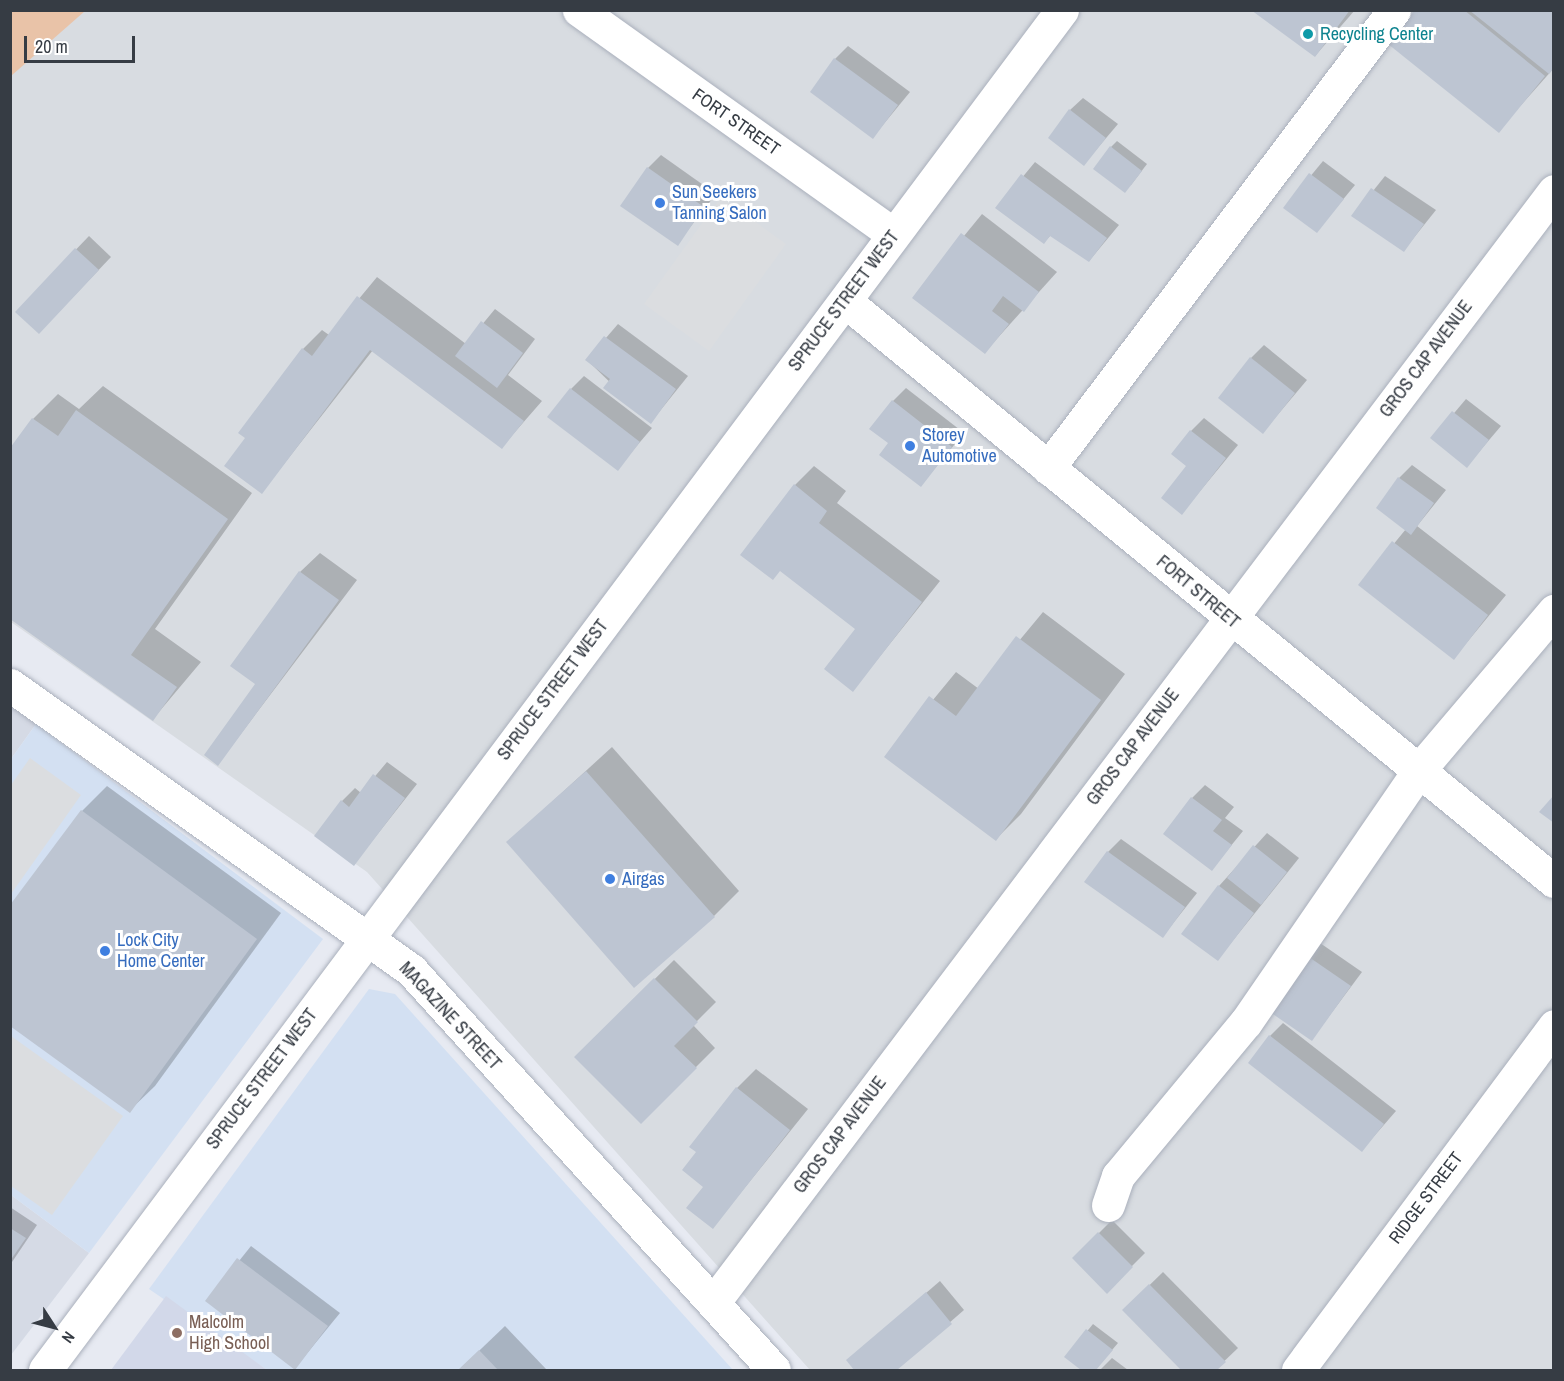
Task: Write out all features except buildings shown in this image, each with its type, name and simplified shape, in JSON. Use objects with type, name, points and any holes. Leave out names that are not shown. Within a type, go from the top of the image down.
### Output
[{"type":"street","name":"FORT STREET","points":[[579,10],[893,234]]},
{"type":"street","name":"SPRUCE STREET WEST","points":[[45,1371],[367,937],[1062,10]]},
{"type":"street","points":[[1048,468],[1394,10]]},
{"type":"street","name":"GROS CAP AVENUE","points":[[712,1303],[1554,191]]},
{"type":"street","name":"FORT STREET","points":[[845,301],[1554,881]]},
{"type":"street","points":[[1108,1205],[1118,1176],[1246,1022],[1419,770],[1554,611]]},
{"type":"street","name":"MAGAZINE STREET","points":[[10,685],[411,970],[774,1371]]},
{"type":"street","name":"RIDGE STREET","points":[[1298,1371],[1554,1026]]},
{"type":"shaded area","points":[[11,10],[85,10],[85,11],[11,76]]},
{"type":"shaded area","points":[[85,10],[1553,11],[1553,1370],[810,1370],[367,872],[11,622],[10,76]]},
{"type":"shaded area","points":[[721,197],[786,244],[709,351],[644,304]]},
{"type":"shaded area","points":[[11,706],[36,724],[11,759]]},
{"type":"shaded area","points":[[36,724],[323,939],[89,1253],[11,1195],[11,759]]},
{"type":"shaded area","points":[[30,758],[81,795],[11,894],[11,785]]},
{"type":"shaded area","points":[[369,989],[395,994],[733,1370],[267,1370],[149,1289]]},
{"type":"shaded area","points":[[11,1036],[123,1116],[52,1215],[11,1186]]},
{"type":"shaded area","points":[[11,1195],[89,1253],[11,1355]]},
{"type":"shaded area","name":"Malcolm High School","points":[[166,1296],[267,1370],[111,1370]]},
{"type":"place","name":"Recycling Center","points":[[1308,34]]},
{"type":"place","name":"Sun Seekers Tanning Salon","points":[[660,203]]},
{"type":"place","name":"Storey Automotive","points":[[910,446]]},
{"type":"place","name":"Airgas","points":[[610,879]]},
{"type":"place","name":"Lock City Home Center","points":[[105,951]]},
{"type":"place","name":"Malcolm High School","points":[[177,1333]]}]
